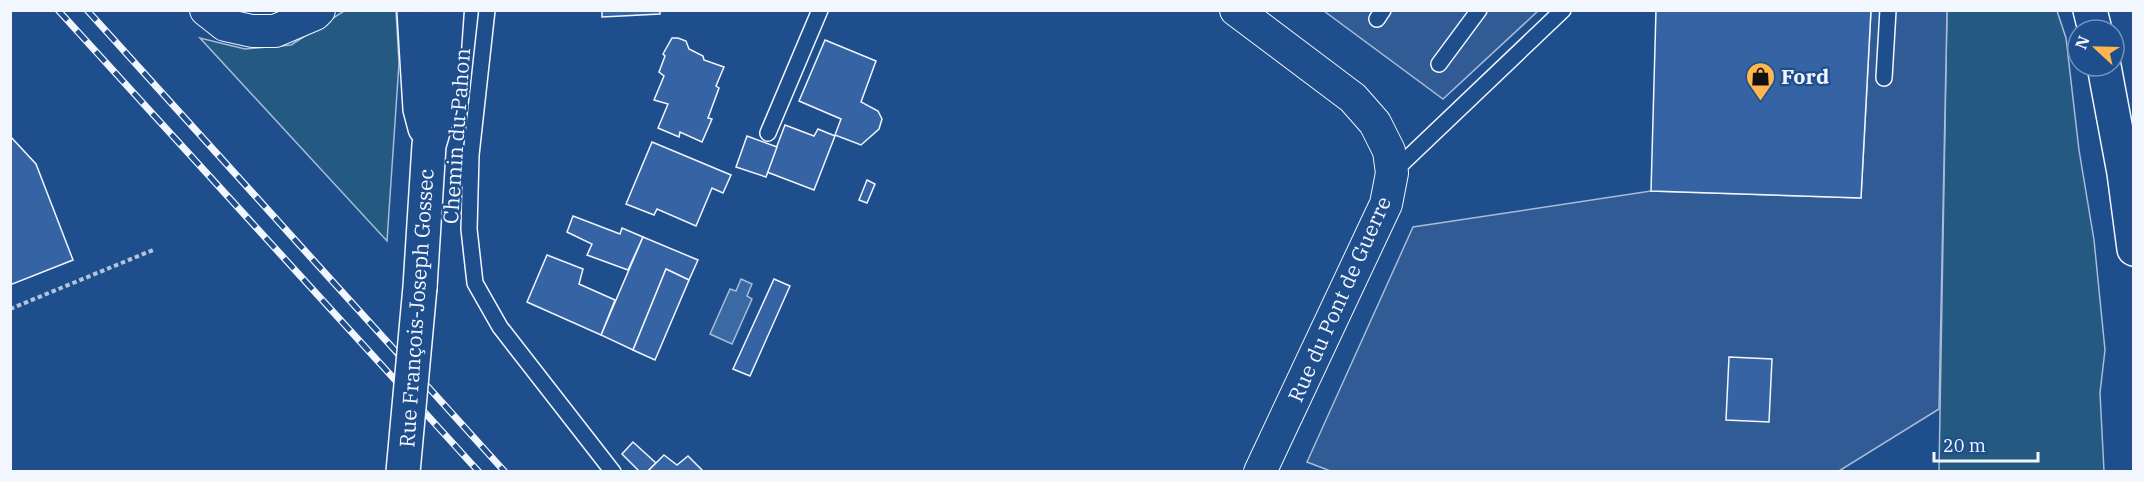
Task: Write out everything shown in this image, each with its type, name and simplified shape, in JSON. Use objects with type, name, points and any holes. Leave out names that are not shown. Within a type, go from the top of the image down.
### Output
[{"type":"main road","name":"Rue François-Joseph Gossec","points":[[414,10],[420,109],[429,145]]},
{"type":"main road","name":"Rue François-Joseph Gossec","points":[[403,471],[420,287],[429,145],[440,108],[447,10]]},
{"type":"main road","points":[[2106,78],[2124,173],[2133,249]]},
{"type":"street","points":[[206,10],[225,25],[252,31],[275,32],[319,10]]},
{"type":"street","name":"Rue du Pont de Guerre","points":[[1236,10],[1353,98],[1375,123],[1389,151],[1392,173],[1386,204],[1260,471]]},
{"type":"lane","name":"Chemin du Pahon","points":[[487,10],[471,155],[469,229],[476,283],[500,327],[613,471]]},
{"type":"lane","points":[[768,133],[820,10]]},
{"type":"lane","points":[[1439,64],[1479,10]]},
{"type":"lane","points":[[1392,173],[1563,10]]},
{"type":"lane","points":[[1884,78],[1888,10]]},
{"type":"path","points":[[10,309],[153,250]]},
{"type":"shaded area","points":[[344,11],[396,11],[399,63],[387,241],[200,38],[245,49],[291,45]]},
{"type":"shaded area","points":[[1324,11],[1538,11],[1443,99]]},
{"type":"shaded area","points":[[1871,11],[1947,11],[1939,409],[1839,471],[1333,472],[1307,462],[1413,227],[1651,191],[1861,198]]},
{"type":"shaded area","points":[[1947,11],[2057,11],[2066,38],[2066,78],[2071,78],[2079,150],[2094,240],[2105,350],[2100,393],[2104,471],[1939,471]]},
{"type":"shaded area","points":[[741,279],[752,284],[747,296],[752,299],[732,344],[710,334],[730,289],[736,291]]},
{"type":"building","points":[[602,10],[660,10],[660,14],[602,17]]},
{"type":"building","name":"Ford","points":[[1656,10],[1871,10],[1861,198],[1651,191]]},
{"type":"building","points":[[672,38],[686,41],[689,49],[703,56],[704,60],[724,67],[716,86],[719,88],[708,118],[712,119],[702,142],[680,132],[679,137],[658,128],[668,104],[654,100],[664,76],[659,72],[665,56],[663,54]]},
{"type":"building","points":[[825,40],[876,61],[861,102],[878,111],[882,119],[879,129],[861,145],[835,135],[841,119],[799,101]]},
{"type":"building","points":[[785,125],[814,136],[818,129],[835,136],[814,190],[767,172]]},
{"type":"building","points":[[10,136],[36,164],[73,260],[10,285]]},
{"type":"building","points":[[747,136],[777,147],[766,177],[736,167]]},
{"type":"building","points":[[652,142],[731,175],[723,193],[712,188],[696,226],[657,209],[654,215],[626,204]]},
{"type":"building","points":[[867,180],[875,184],[867,203],[859,200]]},
{"type":"building","points":[[573,216],[620,234],[622,228],[643,237],[628,270],[587,255],[592,244],[567,232]]},
{"type":"building","points":[[643,237],[698,260],[689,280],[666,269],[633,350],[601,335]]},
{"type":"building","points":[[547,255],[583,269],[579,284],[615,300],[601,335],[527,302]]},
{"type":"building","points":[[666,269],[689,280],[655,360],[633,350]]},
{"type":"building","points":[[774,279],[790,286],[750,376],[733,369]]},
{"type":"building","points":[[1729,357],[1772,359],[1769,422],[1726,420]]},
{"type":"building","points":[[633,442],[656,463],[647,472],[640,472],[622,454]]},
{"type":"building","points":[[664,455],[677,465],[688,456],[704,472],[647,472]]},
{"type":"railway","points":[[58,10],[479,472]]},
{"type":"railway","points":[[87,10],[505,472]]},
{"type":"place","name":"Ford","points":[[1760,102]]}]
